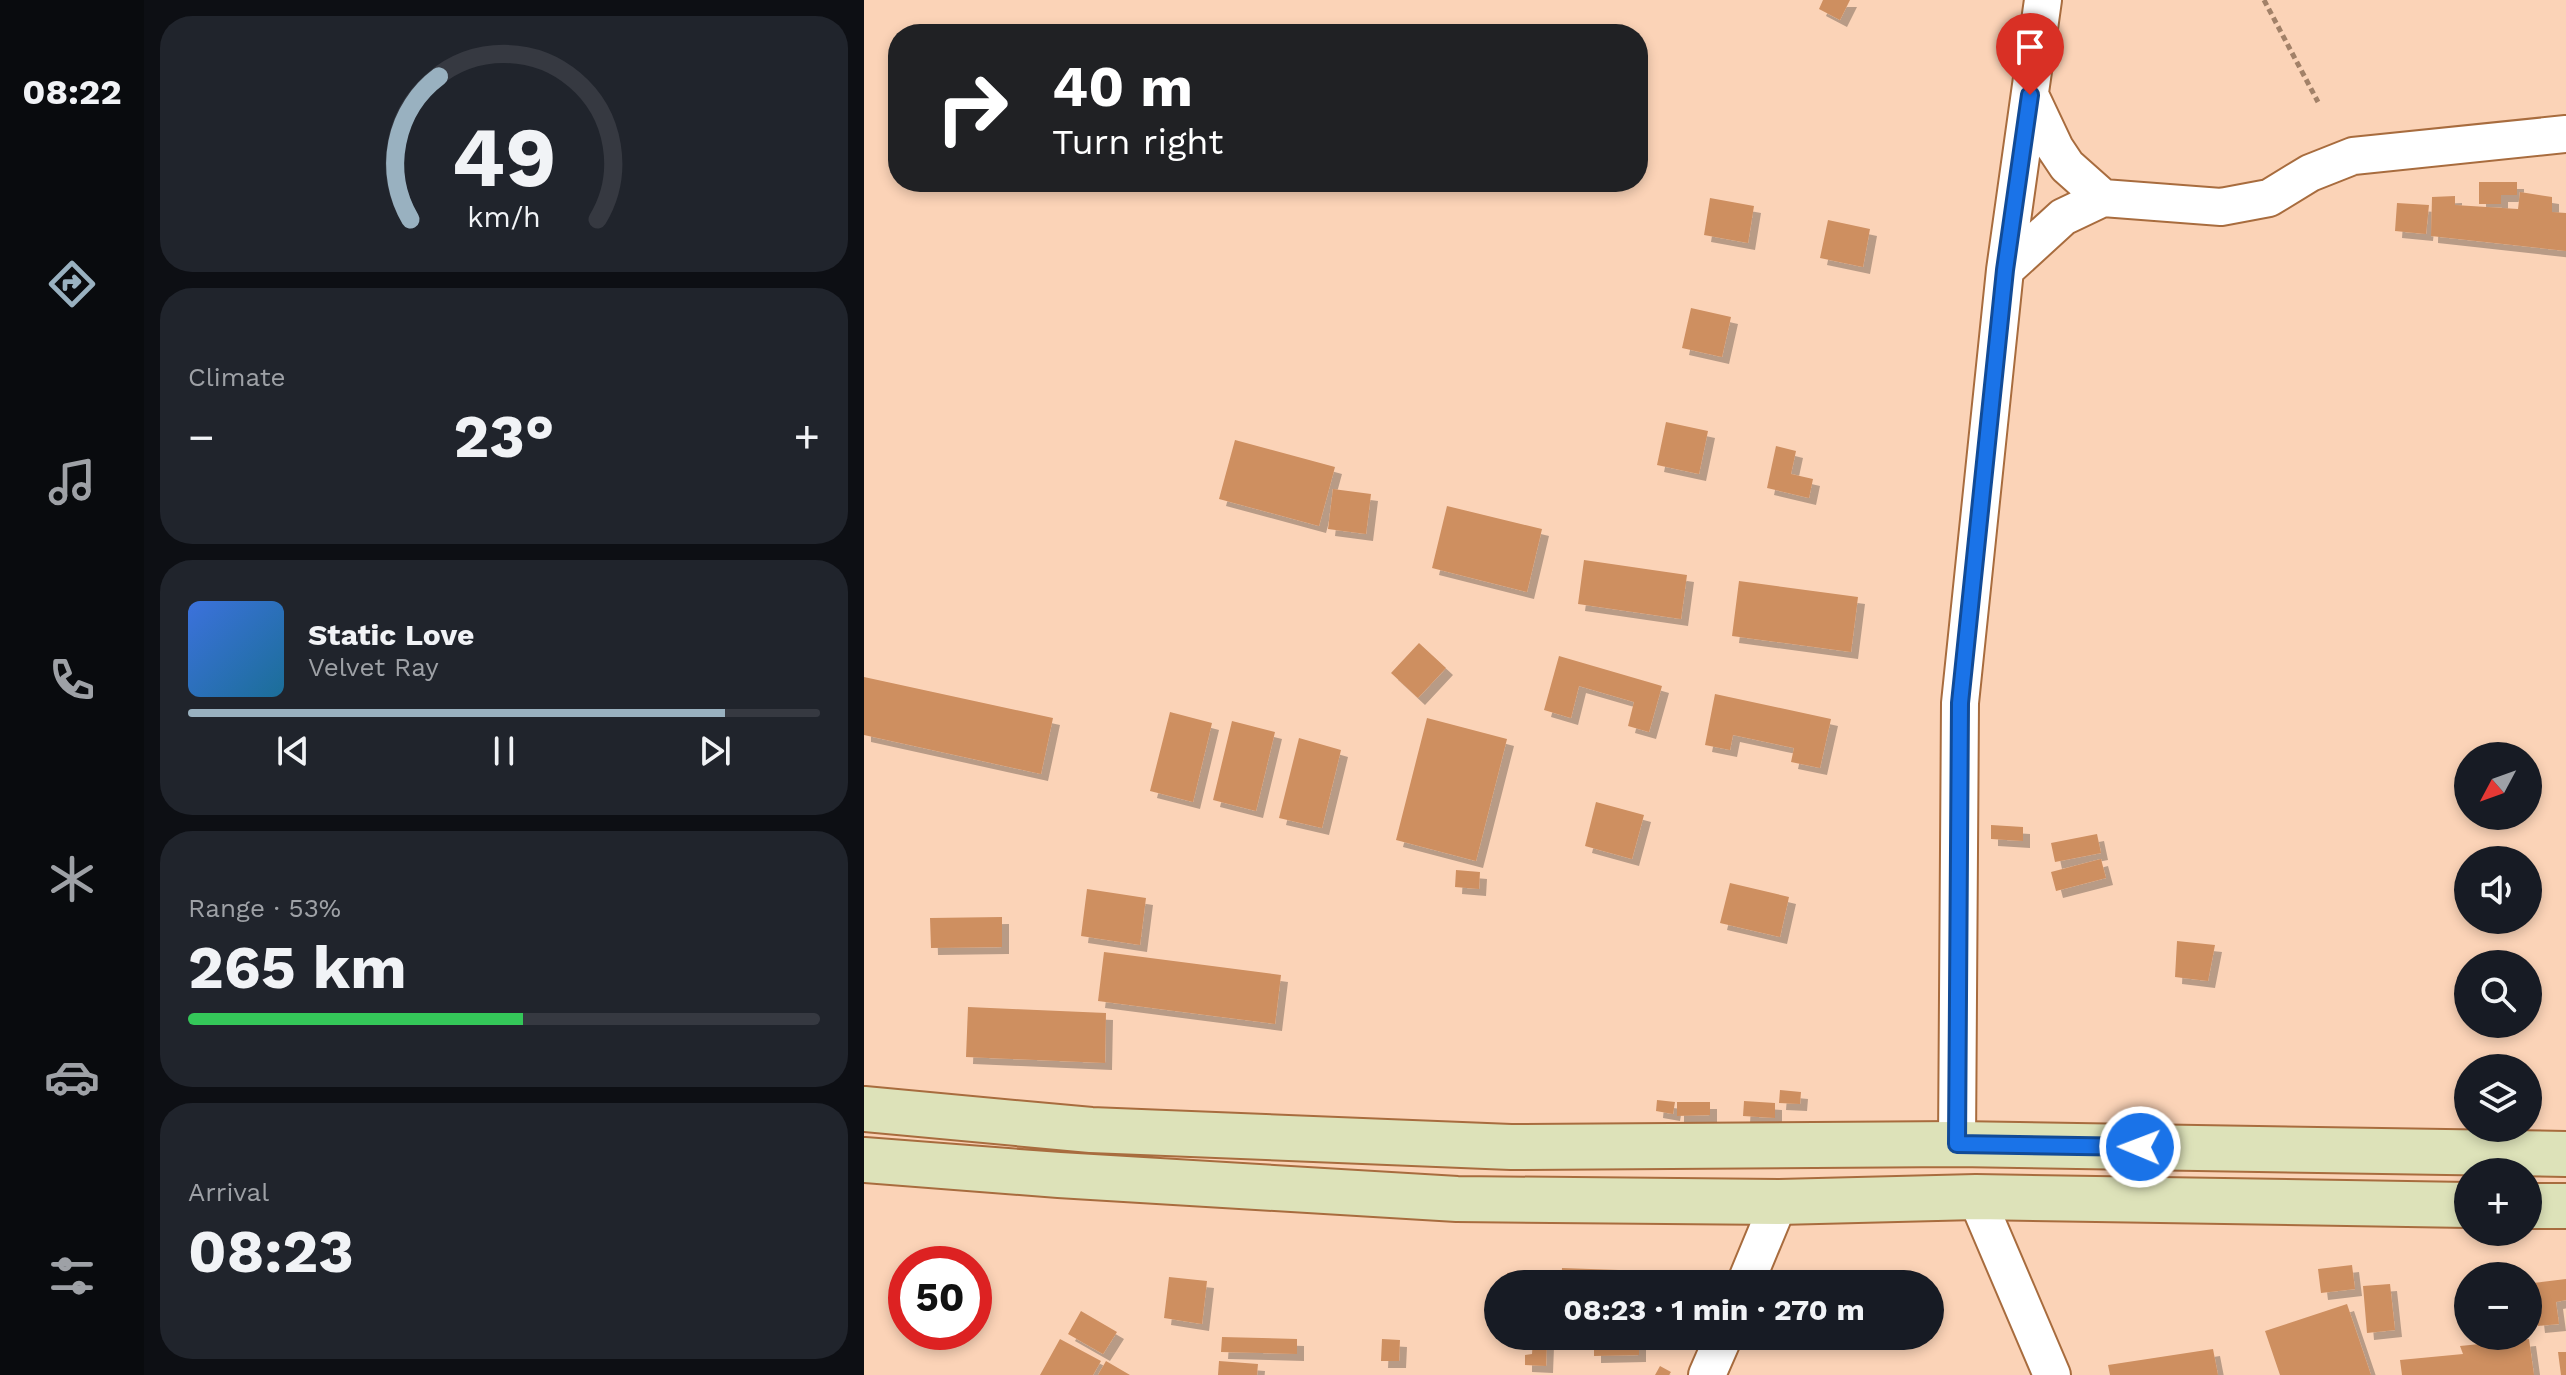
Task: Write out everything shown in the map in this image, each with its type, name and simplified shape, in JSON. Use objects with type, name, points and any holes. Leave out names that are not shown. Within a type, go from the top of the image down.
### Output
[{"type":"main road","points":[[864,1109],[1091,1130],[1511,1147],[1957,1144],[2566,1154]]},
{"type":"main road","points":[[864,1160],[1457,1199],[1779,1202],[1976,1197],[2454,1205]]},
{"type":"main road","points":[[2542,1206],[2566,1206]]},
{"type":"street","points":[[1957,1144],[1960,703],[2005,270],[2043,0]]},
{"type":"street","points":[[2030,95],[2067,166],[2103,198]]},
{"type":"street","points":[[2005,270],[2063,217],[2103,198],[2221,207],[2269,198],[2310,173],[2353,156],[2566,134]]},
{"type":"street","points":[[1976,1197],[2052,1375]]},
{"type":"street","points":[[1751,1270],[1779,1202]]},
{"type":"street","points":[[1707,1375],[1718,1350]]},
{"type":"path","points":[[2264,0],[2318,102]]},
{"type":"building","points":[[1823,0],[1850,0],[1840,20],[1819,9]]},
{"type":"building","points":[[2479,182],[2517,182],[2517,195],[2501,195],[2501,204],[2479,204]]},
{"type":"building","points":[[2520,192],[2552,197],[2552,212],[2566,213],[2566,251],[2431,236],[2432,197],[2455,196],[2455,205],[2518,209]]},
{"type":"building","points":[[1710,198],[1754,206],[1748,243],[1704,235]]},
{"type":"building","points":[[2397,203],[2429,205],[2426,234],[2395,231]]},
{"type":"building","points":[[1828,220],[1870,229],[1863,267],[1820,258]]},
{"type":"building","points":[[1691,308],[1731,317],[1722,357],[1682,348]]},
{"type":"building","points":[[1666,422],[1708,431],[1699,474],[1657,465]]},
{"type":"building","points":[[1235,440],[1335,467],[1319,526],[1219,499]]},
{"type":"building","points":[[1776,446],[1796,451],[1791,474],[1813,479],[1809,498],[1767,488]]},
{"type":"building","points":[[1333,489],[1371,494],[1366,534],[1328,529]]},
{"type":"building","points":[[1447,506],[1542,529],[1527,592],[1432,568]]},
{"type":"building","points":[[1584,560],[1687,575],[1681,619],[1578,604]]},
{"type":"building","points":[[1739,581],[1858,597],[1851,652],[1732,636]]},
{"type":"building","points":[[1419,643],[1446,668],[1418,698],[1391,673]]},
{"type":"building","points":[[1559,656],[1662,686],[1649,732],[1628,726],[1634,702],[1579,686],[1571,718],[1544,710]]},
{"type":"building","points":[[864,677],[1053,718],[1041,774],[864,735]]},
{"type":"building","points":[[1715,694],[1831,719],[1820,768],[1791,762],[1794,748],[1733,735],[1730,750],[1705,745]]},
{"type":"building","points":[[1170,712],[1212,723],[1193,802],[1150,791]]},
{"type":"building","points":[[1427,718],[1507,739],[1476,861],[1396,840]]},
{"type":"building","points":[[1232,721],[1275,732],[1256,811],[1213,800]]},
{"type":"building","points":[[1299,738],[1341,750],[1322,828],[1279,818]]},
{"type":"building","points":[[1596,802],[1644,815],[1632,859],[1585,846]]},
{"type":"building","points":[[1991,825],[2023,827],[2023,841],[1991,839]]},
{"type":"building","points":[[2097,834],[2101,853],[2055,862],[2051,843]]},
{"type":"building","points":[[2101,859],[2106,878],[2056,891],[2051,872]]},
{"type":"building","points":[[1456,870],[1480,872],[1479,889],[1455,887]]},
{"type":"building","points":[[1730,883],[1789,897],[1780,937],[1720,923]]},
{"type":"building","points":[[1087,889],[1146,898],[1140,945],[1081,936]]},
{"type":"building","points":[[1002,917],[1002,947],[931,948],[930,918]]},
{"type":"building","points":[[2177,941],[2215,945],[2208,981],[2175,977]]},
{"type":"building","points":[[1104,952],[1281,975],[1275,1024],[1098,1001]]},
{"type":"building","points":[[968,1007],[1106,1013],[1105,1063],[966,1057]]},
{"type":"building","points":[[1780,1090],[1801,1092],[1800,1104],[1779,1103]]},
{"type":"building","points":[[1657,1100],[1675,1102],[1673,1114],[1656,1111]]},
{"type":"building","points":[[1744,1101],[1775,1103],[1775,1118],[1743,1116]]},
{"type":"building","points":[[1677,1102],[1710,1102],[1710,1115],[1677,1116]]},
{"type":"building","points":[[2352,1265],[2355,1289],[2321,1293],[2318,1269]]},
{"type":"building","points":[[1562,1268],[1619,1270],[1562,1270]]},
{"type":"building","points":[[1169,1277],[1207,1281],[1202,1324],[1164,1318]]},
{"type":"building","points":[[2566,1279],[2566,1300],[2556,1302],[2559,1324],[2542,1326],[2542,1282]]},
{"type":"building","points":[[2390,1284],[2395,1330],[2367,1333],[2363,1286]]},
{"type":"building","points":[[2347,1304],[2371,1375],[2280,1375],[2265,1331]]},
{"type":"building","points":[[1081,1311],[1117,1332],[1103,1354],[1068,1334]]},
{"type":"building","points":[[1222,1337],[1297,1339],[1297,1354],[1221,1352]]},
{"type":"building","points":[[1060,1339],[1101,1361],[1093,1375],[1040,1375]]},
{"type":"building","points":[[1382,1339],[1400,1340],[1399,1361],[1381,1361]]},
{"type":"building","points":[[2213,1349],[2218,1375],[2110,1375],[2108,1365]]},
{"type":"building","points":[[1532,1350],[1547,1350],[1546,1366],[1525,1365],[1525,1355],[1532,1354]]},
{"type":"building","points":[[1594,1350],[1639,1350],[1639,1355],[1594,1356]]},
{"type":"building","points":[[2462,1350],[2531,1350],[2534,1375],[2402,1375],[2400,1360],[2463,1354]]},
{"type":"building","points":[[2558,1352],[2566,1352],[2566,1375],[2561,1375]]},
{"type":"building","points":[[1106,1361],[1130,1375],[1098,1375]]},
{"type":"building","points":[[1219,1361],[1258,1364],[1257,1375],[1218,1375]]},
{"type":"building","points":[[1660,1366],[1671,1372],[1669,1375],[1655,1375]]},
{"type":"route","points":[[2030,95],[2005,270],[1960,703],[1957,1144],[2140,1147]]}]
